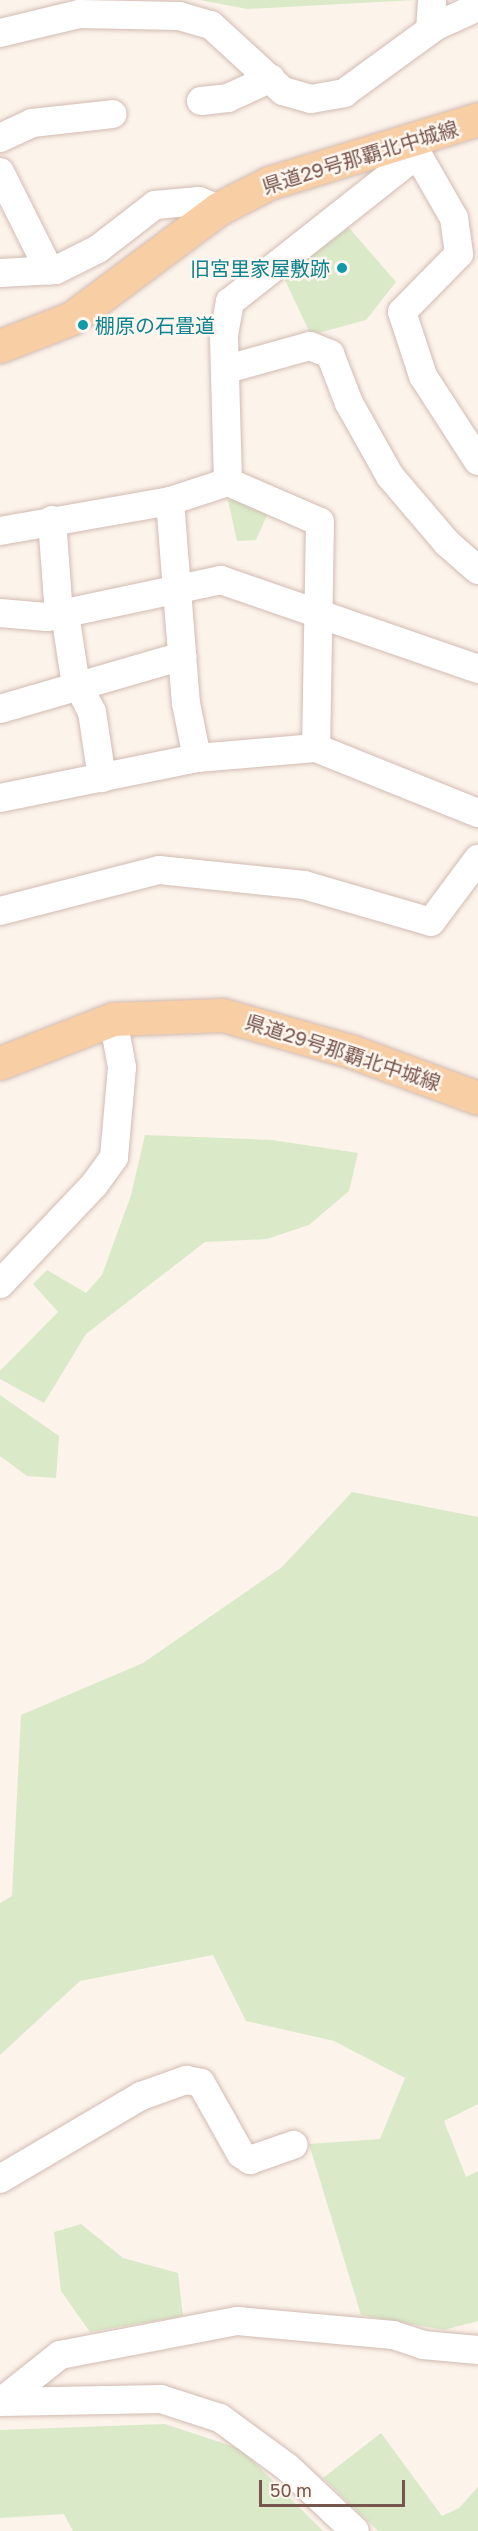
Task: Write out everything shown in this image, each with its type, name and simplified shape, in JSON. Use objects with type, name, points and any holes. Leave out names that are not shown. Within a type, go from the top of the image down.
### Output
[{"type":"main road","name":"県道29号那覇北中城線","points":[[0,346],[72,318],[218,209],[269,183],[413,149],[478,119]]},
{"type":"main road","name":"県道29号那覇北中城線","points":[[0,1063],[113,1019],[196,1013],[262,1022],[478,1098]]},
{"type":"street","points":[[430,30],[432,0]]},
{"type":"street","points":[[0,33],[79,14],[179,15],[211,25],[233,40],[283,90],[311,99],[344,93],[430,30],[478,7]]},
{"type":"street","points":[[201,101],[228,98],[271,78]]},
{"type":"street","points":[[0,138],[32,123],[113,114]]},
{"type":"street","points":[[228,482],[227,369],[224,335],[230,302],[413,149],[454,218],[459,254],[402,312],[423,376],[478,461]]},
{"type":"street","points":[[0,172],[49,270]]},
{"type":"street","points":[[0,273],[49,270],[98,249],[155,205],[199,201],[218,209]]},
{"type":"street","points":[[227,369],[310,346],[330,354],[349,403],[390,476],[447,543],[478,570]]},
{"type":"street","points":[[0,531],[170,501],[228,482],[320,522],[316,610],[316,748]]},
{"type":"street","points":[[170,501],[182,656],[197,758]]},
{"type":"street","points":[[52,520],[62,614],[79,686],[92,712],[102,778]]},
{"type":"street","points":[[0,613],[62,614],[221,580],[316,610],[478,669]]},
{"type":"street","points":[[0,709],[182,656]]},
{"type":"street","points":[[0,798],[197,758],[316,748],[478,813]]},
{"type":"street","points":[[0,911],[159,870],[304,885],[431,922],[478,859]]},
{"type":"street","points":[[0,1284],[94,1185],[114,1157],[122,1067],[113,1019]]},
{"type":"street","points":[[0,2179],[141,2096],[186,2079],[201,2083],[241,2154],[250,2160],[293,2145]]},
{"type":"street","points":[[1,2402],[60,2355],[237,2321],[393,2335],[423,2345],[478,2350]]},
{"type":"street","points":[[1,2402],[161,2399],[220,2418],[287,2467],[355,2531]]},
{"type":"green space","points":[[200,0],[415,0],[247,9]]},
{"type":"green space","points":[[344,222],[396,282],[366,320],[311,335],[282,274]]},
{"type":"green space","points":[[237,498],[268,513],[256,540],[237,541],[228,500]]},
{"type":"green space","points":[[145,1135],[272,1140],[358,1153],[349,1191],[309,1225],[267,1239],[205,1242],[86,1334],[44,1403],[0,1379],[0,1371],[58,1312],[33,1284],[47,1270],[86,1293],[102,1275],[131,1195]]},
{"type":"green space","points":[[0,1395],[59,1436],[56,1478],[27,1476],[0,1456]]},
{"type":"green space","points":[[352,1492],[478,1517],[478,2104],[444,2121],[466,2177],[478,2171],[478,2321],[444,2330],[361,2315],[309,2144],[380,2139],[405,2078],[334,2041],[246,2021],[213,1955],[80,1981],[0,2055],[0,1903],[12,1896],[21,1715],[143,1663],[282,1567]]},
{"type":"green space","points":[[81,2224],[123,2258],[178,2273],[183,2316],[90,2332],[61,2291],[54,2232]]},
{"type":"green space","points":[[165,2424],[241,2449],[323,2531],[73,2531],[64,2514],[0,2518],[0,2430]]},
{"type":"green space","points":[[381,2433],[442,2516],[459,2508],[478,2487],[478,2531],[378,2531],[323,2478]]},
{"type":"place","name":"旧宮里家屋敷跡","points":[[342,268]]},
{"type":"place","name":"棚原の石畳道","points":[[83,325]]}]
